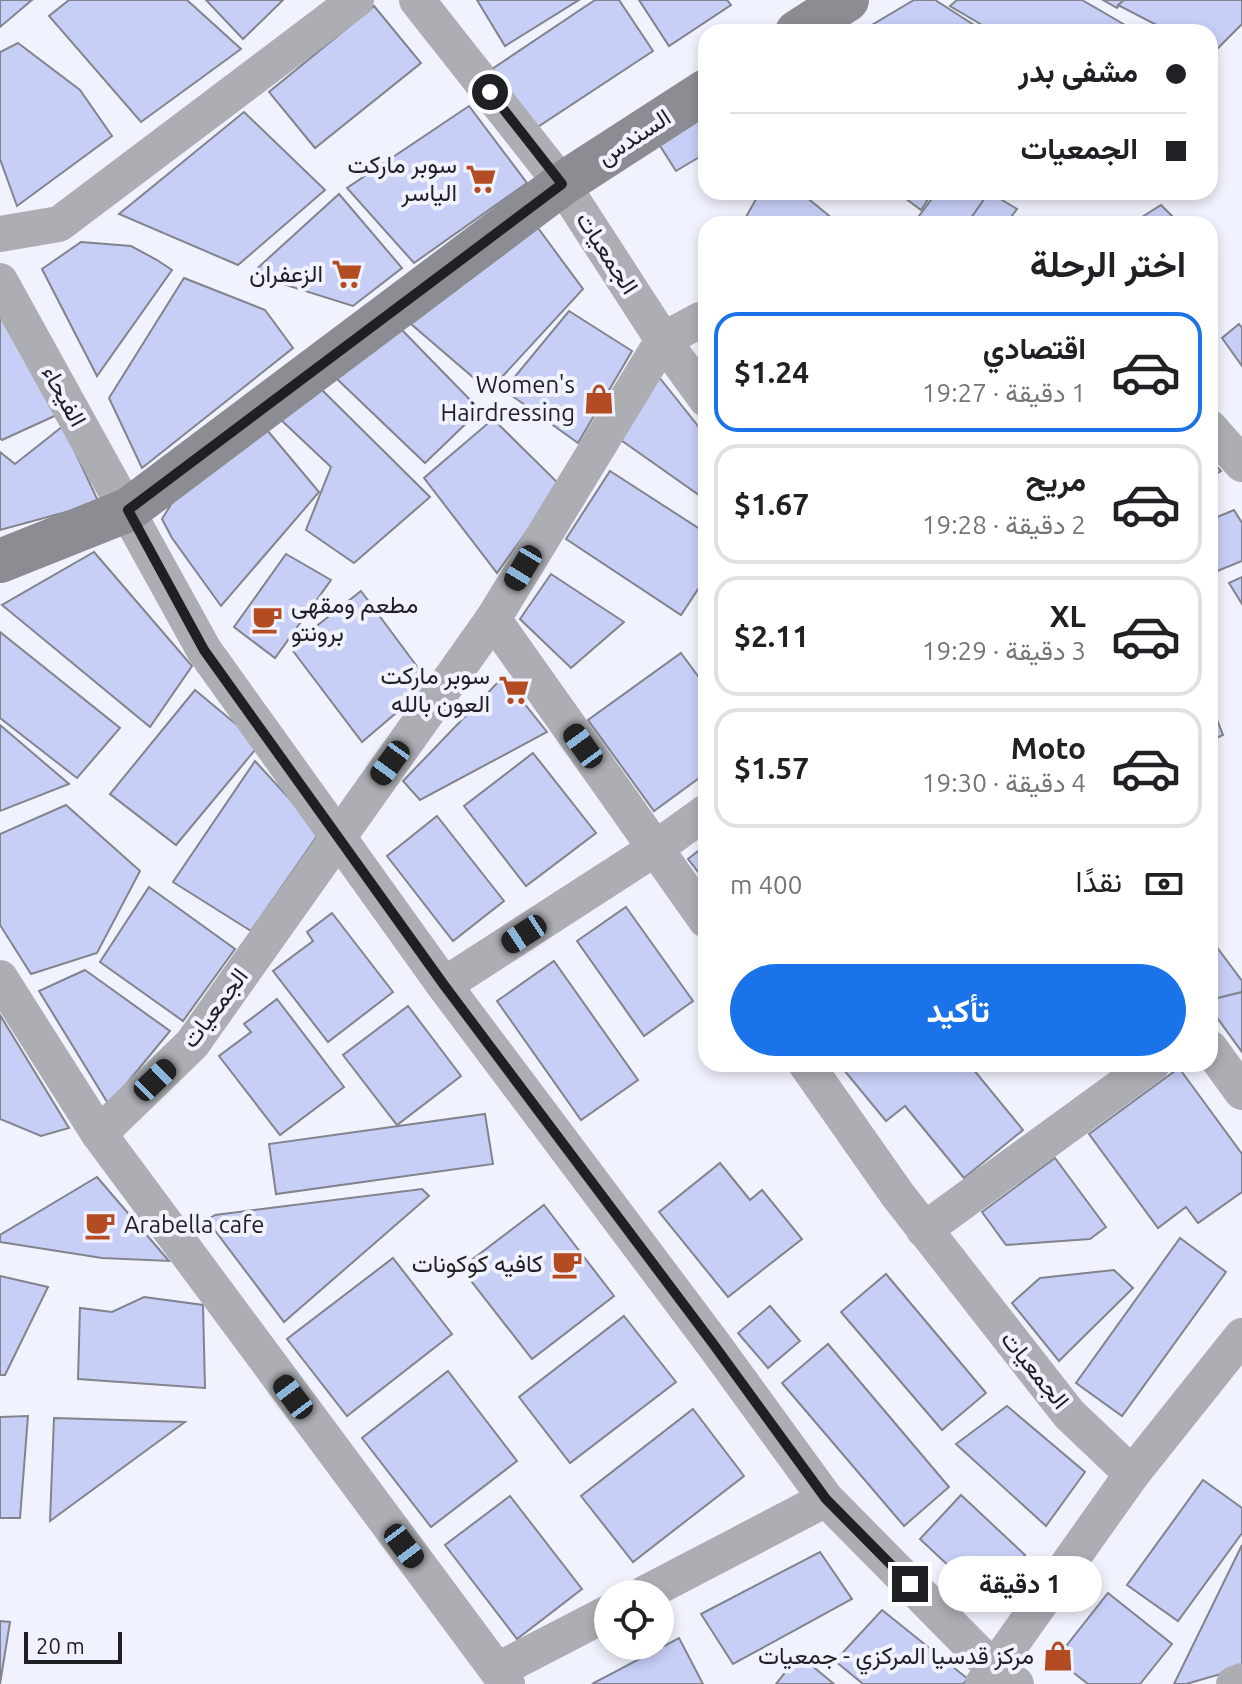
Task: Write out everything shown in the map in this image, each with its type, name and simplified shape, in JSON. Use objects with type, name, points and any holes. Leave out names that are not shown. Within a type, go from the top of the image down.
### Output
[{"type":"main road","points":[[810,24],[847,0]]},
{"type":"main road","name":"السندس","points":[[562,184],[698,96]]},
{"type":"main road","name":"الجمعيات","points":[[0,561],[128,510],[562,184]]},
{"type":"street","points":[[0,234],[59,224],[356,0]]},
{"type":"street","points":[[417,0],[562,184]]},
{"type":"street","name":"الجمعيات","points":[[562,184],[663,340],[698,388]]},
{"type":"street","name":"الفيحاء","points":[[0,281],[128,510]]},
{"type":"street","points":[[663,340],[698,321]]},
{"type":"street","name":"الجمعيات","points":[[99,1134],[192,1044],[493,619],[663,340]]},
{"type":"street","points":[[1218,437],[1242,464]]},
{"type":"street","points":[[128,510],[204,650],[444,985],[826,1499],[998,1679],[1132,1474],[1242,1336]]},
{"type":"street","points":[[493,619],[698,908]]},
{"type":"street","points":[[444,985],[698,818]]},
{"type":"street","points":[[0,978],[99,1134],[502,1677],[594,1621]]},
{"type":"street","name":"الجمعيات","points":[[812,1072],[924,1230],[1069,1414],[1132,1474]]},
{"type":"street","points":[[924,1230],[1141,1072]]},
{"type":"street","points":[[671,1580],[826,1499]]},
{"type":"street","points":[[1234,1684],[1242,1681]]},
{"type":"building","points":[[0,0],[32,0],[0,27]]},
{"type":"building","points":[[69,0],[187,0],[241,49],[141,122],[49,16]]},
{"type":"building","points":[[206,0],[283,0],[243,39]]},
{"type":"building","points":[[477,0],[579,0],[505,46]]},
{"type":"building","points":[[595,0],[619,0],[653,51],[533,130],[492,69]]},
{"type":"building","points":[[639,0],[727,0],[731,5],[698,24],[669,46]]},
{"type":"building","points":[[914,0],[935,0],[972,24],[874,24]]},
{"type":"building","points":[[957,0],[1082,0],[1123,24],[980,24],[950,6]]},
{"type":"building","points":[[1103,0],[1124,0],[1117,8]]},
{"type":"building","points":[[1124,0],[1242,0],[1242,24],[1218,48],[1218,24],[1155,24],[1118,5]]},
{"type":"building","points":[[374,6],[421,63],[315,148],[269,92]]},
{"type":"building","points":[[18,43],[80,90],[112,136],[17,206],[0,159],[0,52]]},
{"type":"building","points":[[469,106],[527,183],[414,263],[347,188]]},
{"type":"building","points":[[244,112],[325,190],[238,265],[119,214]]},
{"type":"building","points":[[698,114],[698,158],[676,171],[655,138]]},
{"type":"building","points":[[339,194],[402,268],[353,306],[251,274]]},
{"type":"building","points":[[756,200],[810,200],[829,216],[746,216]]},
{"type":"building","points":[[908,200],[928,200],[921,210]]},
{"type":"building","points":[[931,200],[984,200],[972,216],[919,216]]},
{"type":"building","points":[[984,200],[1002,200],[1017,209],[1012,216],[972,216]]},
{"type":"building","points":[[1161,205],[1172,216],[1144,216]]},
{"type":"building","points":[[538,228],[583,289],[489,391],[411,324]]},
{"type":"building","points":[[81,242],[131,246],[172,270],[97,376],[42,269]]},
{"type":"building","points":[[184,278],[265,310],[293,348],[142,468],[109,398]]},
{"type":"building","points":[[569,311],[632,351],[578,443],[504,390]]},
{"type":"building","points":[[0,316],[61,413],[2,440],[0,438]]},
{"type":"building","points":[[1239,324],[1242,328],[1242,366],[1222,338]]},
{"type":"building","points":[[400,328],[480,410],[425,463],[336,378]]},
{"type":"building","points":[[659,377],[698,426],[698,494],[618,438]]},
{"type":"building","points":[[318,386],[430,497],[354,563],[306,530],[331,467],[279,418]]},
{"type":"building","points":[[493,419],[560,485],[497,573],[424,478]]},
{"type":"building","points":[[63,426],[99,503],[0,530],[0,452],[15,464]]},
{"type":"building","points":[[267,430],[319,492],[221,606],[162,519],[178,493]]},
{"type":"building","points":[[610,471],[698,528],[698,589],[681,615],[566,539]]},
{"type":"building","points":[[1234,510],[1242,523],[1242,561],[1218,571],[1218,517]]},
{"type":"building","points":[[94,552],[192,666],[150,727],[2,605]]},
{"type":"building","points":[[286,554],[331,580],[275,658],[234,627]]},
{"type":"building","points":[[551,574],[624,622],[571,668],[520,619]]},
{"type":"building","points":[[1242,577],[1242,604],[1229,583]]},
{"type":"building","points":[[361,591],[430,684],[362,742],[290,647]]},
{"type":"building","points":[[0,632],[120,728],[77,778],[0,718]]},
{"type":"building","points":[[681,653],[698,676],[698,779],[654,811],[588,720]]},
{"type":"building","points":[[503,677],[547,732],[420,800],[403,781]]},
{"type":"building","points":[[195,690],[260,744],[176,845],[110,794]]},
{"type":"building","points":[[0,725],[69,784],[0,811]]},
{"type":"building","points":[[533,753],[596,833],[526,886],[464,806]]},
{"type":"building","points":[[255,761],[320,832],[251,931],[173,882]]},
{"type":"building","points":[[66,805],[140,871],[97,953],[31,974],[0,925],[0,834]]},
{"type":"building","points":[[437,816],[504,901],[453,941],[387,856]]},
{"type":"building","points":[[698,851],[698,872],[688,859]]},
{"type":"building","points":[[149,887],[235,949],[183,1021],[100,962]]},
{"type":"building","points":[[626,907],[693,1001],[644,1036],[577,941]]},
{"type":"building","points":[[332,913],[393,992],[328,1042],[273,971],[313,941],[307,932]]},
{"type":"building","points":[[1218,949],[1242,981],[1242,992],[1218,998]]},
{"type":"building","points":[[554,961],[638,1080],[581,1120],[497,1001]]},
{"type":"building","points":[[85,970],[170,1031],[109,1105],[39,991]]},
{"type":"building","points":[[1242,992],[1242,1052],[1218,1019],[1218,998]]},
{"type":"building","points":[[277,999],[344,1087],[280,1135],[219,1056],[251,1032],[244,1024]]},
{"type":"building","points":[[408,1006],[461,1076],[397,1125],[343,1055]]},
{"type":"building","points":[[0,1015],[69,1128],[41,1136],[0,1119]]},
{"type":"building","points":[[846,1072],[976,1072],[1023,1130],[964,1178],[905,1106],[886,1121]]},
{"type":"building","points":[[1174,1072],[1182,1072],[1242,1154],[1242,1192],[1198,1223],[1186,1207],[1158,1228],[1089,1134]]},
{"type":"building","points":[[485,1114],[493,1164],[276,1194],[269,1144]]},
{"type":"building","points":[[1055,1158],[1106,1227],[1090,1239],[1006,1245],[982,1212]]},
{"type":"building","points":[[720,1163],[750,1200],[762,1190],[802,1239],[728,1297],[659,1212]]},
{"type":"building","points":[[97,1177],[169,1261],[102,1258],[0,1242],[0,1235]]},
{"type":"building","points":[[422,1189],[429,1196],[284,1322],[207,1220],[215,1215]]},
{"type":"building","points":[[544,1205],[614,1296],[532,1359],[461,1268]]},
{"type":"building","points":[[1180,1238],[1226,1272],[1122,1416],[1076,1383]]},
{"type":"building","points":[[393,1258],[452,1334],[347,1416],[287,1339]]},
{"type":"building","points":[[1114,1270],[1133,1288],[1059,1361],[1012,1303],[1040,1278]]},
{"type":"building","points":[[886,1274],[986,1393],[942,1430],[841,1312]]},
{"type":"building","points":[[0,1276],[48,1287],[5,1375],[0,1375]]},
{"type":"building","points":[[144,1297],[203,1305],[205,1388],[78,1379],[80,1308],[112,1312]]},
{"type":"building","points":[[770,1306],[800,1341],[768,1368],[738,1333]]},
{"type":"building","points":[[624,1316],[676,1382],[570,1463],[519,1397]]},
{"type":"building","points":[[828,1344],[949,1487],[904,1526],[782,1383]]},
{"type":"building","points":[[448,1371],[517,1461],[431,1527],[362,1438]]},
{"type":"building","points":[[1007,1406],[1085,1472],[1046,1526],[956,1444]]},
{"type":"building","points":[[693,1409],[744,1476],[633,1562],[581,1496]]},
{"type":"building","points":[[28,1416],[20,1518],[0,1518],[0,1417]]},
{"type":"building","points":[[54,1418],[185,1422],[50,1521]]},
{"type":"building","points":[[1203,1480],[1242,1508],[1242,1533],[1178,1621],[1127,1585]]},
{"type":"building","points":[[961,1495],[1025,1555],[984,1599],[920,1539]]},
{"type":"building","points":[[510,1496],[582,1589],[517,1639],[445,1545]]},
{"type":"building","points":[[1242,1545],[1242,1668],[1186,1684],[1174,1684]]},
{"type":"building","points":[[820,1552],[852,1599],[733,1664],[701,1614]]},
{"type":"building","points":[[1108,1593],[1172,1644],[1140,1684],[1088,1684],[1056,1659]]},
{"type":"building","points":[[882,1610],[968,1679],[963,1684],[863,1684],[835,1661]]},
{"type":"building","points":[[0,1621],[10,1622],[0,1684]]},
{"type":"building","points":[[679,1638],[703,1684],[592,1684],[637,1660],[674,1660],[674,1641]]},
{"type":"building","points":[[799,1655],[834,1684],[776,1684]]},
{"type":"place","name":"سوبر ماركت الياسر","points":[[481,179]]},
{"type":"place","name":"الزعفران","points":[[347,274]]},
{"type":"place","name":"Women's Hairdressing","points":[[599,399]]},
{"type":"place","name":"مطعم ومقهى برونتو","points":[[267,619]]},
{"type":"place","name":"سوبر ماركت العون بالله","points":[[514,690]]},
{"type":"place","name":"Arabella cafe","points":[[100,1225]]},
{"type":"place","name":"كافيه كوكونات","points":[[567,1264]]},
{"type":"place","name":"مركز قدسيا المركزي - جمعيات","points":[[1058,1656]]},
{"type":"route","points":[[490,92],[562,184],[128,510],[204,650],[444,985],[826,1499],[910,1584]]}]
